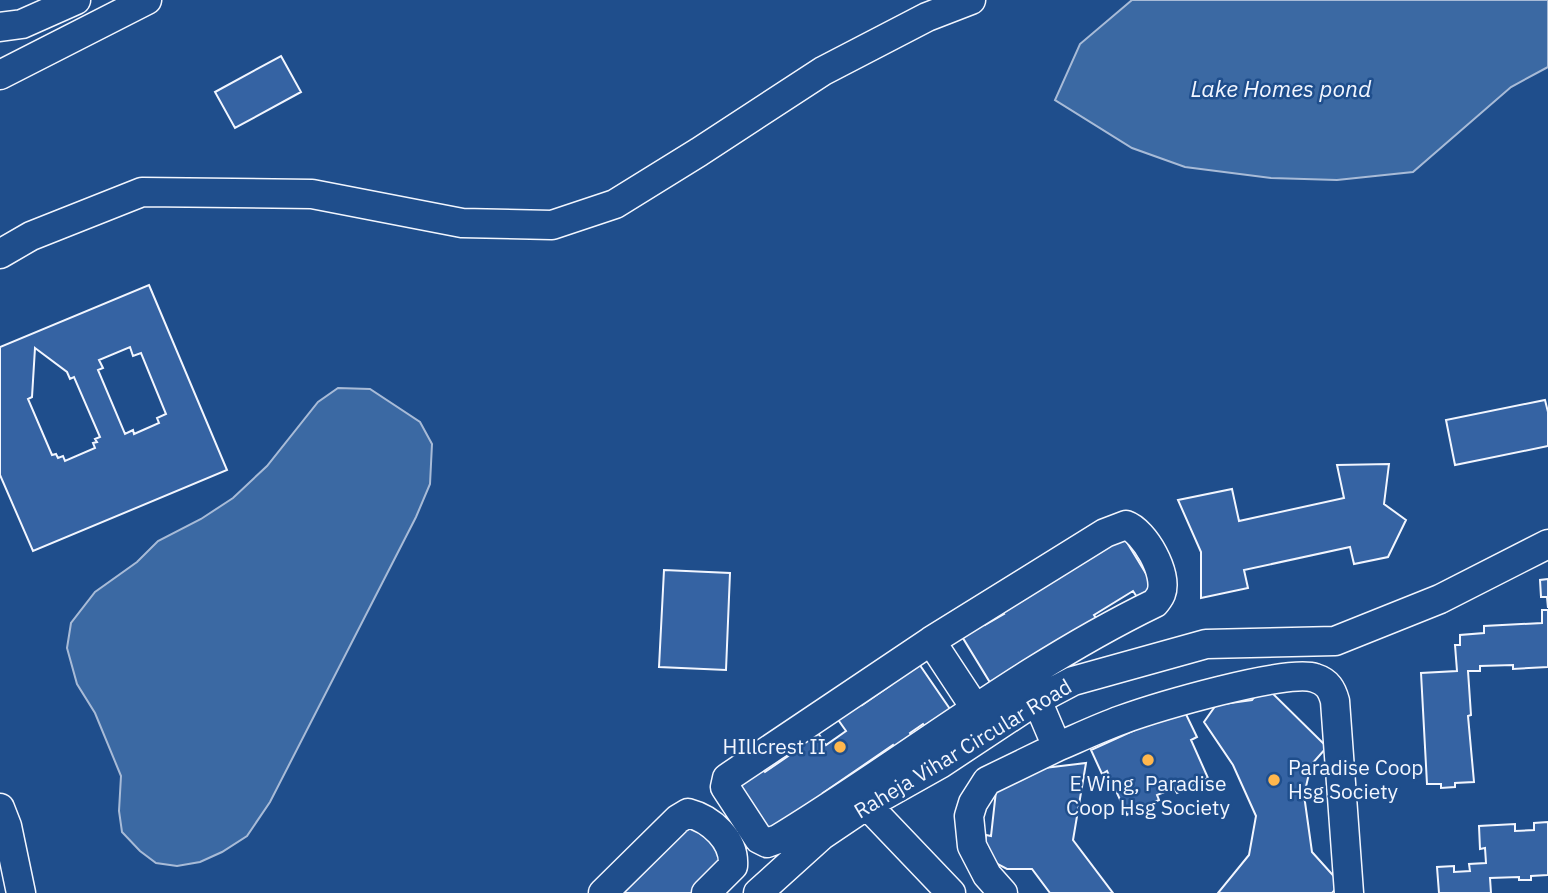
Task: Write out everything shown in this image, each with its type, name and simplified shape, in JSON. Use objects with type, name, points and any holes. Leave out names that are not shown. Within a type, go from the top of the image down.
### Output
[{"type":"street","points":[[38,56],[11,26],[76,0]]},
{"type":"street","points":[[0,75],[38,56],[104,10],[147,0]]},
{"type":"street","points":[[0,254],[31,236],[142,192],[312,194],[461,223],[552,225],[615,204],[822,71],[927,17],[971,0]]},
{"type":"street","points":[[1126,525],[1140,532],[1160,568],[1161,595],[1155,603],[1125,618],[982,720],[767,843],[759,839],[725,787],[727,778],[930,641],[1105,533],[1126,525]]},
{"type":"street","name":"Raheja Vihar Circular Road","points":[[758,893],[821,836],[867,805],[940,764],[982,720],[1037,700],[1073,681],[1206,644],[1335,641],[1440,599],[1548,544]]},
{"type":"street","points":[[930,641],[982,720]]},
{"type":"street","points":[[1003,893],[987,875],[972,846],[969,816],[972,803],[987,781],[1056,747],[1121,720],[1252,683],[1313,677],[1331,688],[1335,701],[1349,893]]},
{"type":"street","points":[[1037,700],[1056,747]]},
{"type":"street","points":[[867,805],[951,893]]},
{"type":"street","points":[[0,808],[7,826],[21,893]]},
{"type":"street","points":[[603,893],[678,818],[688,813],[700,816],[720,831],[731,848],[733,866],[706,893]]},
{"type":"water","name":"Lake Homes pond","points":[[1132,0],[1548,0],[1548,67],[1511,87],[1413,172],[1337,180],[1271,178],[1185,167],[1132,148],[1055,100],[1080,44]]},
{"type":"water","points":[[338,388],[370,389],[420,422],[432,444],[430,484],[416,517],[270,802],[247,836],[200,862],[177,866],[156,863],[122,832],[119,811],[121,776],[95,713],[77,684],[67,648],[71,623],[95,592],[137,562],[158,541],[201,519],[233,498],[267,466],[318,402]]},
{"type":"building","points":[[281,56],[301,92],[235,128],[215,92]]},
{"type":"building","points":[[149,285],[227,470],[33,551],[0,475],[0,347]],"holes":[[[130,347],[133,356],[141,353],[166,414],[157,418],[159,423],[134,434],[133,430],[125,434],[98,370],[103,368],[99,360]],[[35,348],[67,372],[70,379],[74,377],[100,437],[93,443],[95,448],[65,461],[63,456],[58,458],[56,454],[52,455],[28,399],[32,397]]]},
{"type":"building","points":[[1545,400],[1548,412],[1548,446],[1455,465],[1446,420]]},
{"type":"building","points":[[1389,464],[1384,504],[1406,520],[1388,557],[1354,564],[1350,547],[1244,570],[1248,588],[1201,598],[1201,552],[1178,500],[1232,489],[1239,521],[1344,498],[1337,465]]},
{"type":"building","points":[[1120,531],[1156,590],[1139,600],[1133,591],[1094,615],[1100,624],[1052,654],[1048,646],[1012,668],[1016,675],[994,689],[958,630],[980,617],[985,625],[1004,614],[998,606]]},
{"type":"building","points":[[664,570],[730,573],[726,670],[659,667]]},
{"type":"building","points":[[1548,579],[1548,608],[1547,597],[1541,597],[1540,580]]},
{"type":"building","points":[[1542,610],[1548,610],[1548,667],[1513,669],[1513,665],[1480,666],[1480,671],[1468,671],[1471,715],[1468,716],[1474,782],[1455,783],[1455,787],[1441,788],[1441,784],[1427,784],[1421,673],[1457,671],[1455,645],[1460,645],[1460,635],[1484,633],[1484,626],[1542,623]]},
{"type":"building","name":"HIllcrest II","points":[[915,658],[952,712],[927,729],[923,724],[910,733],[913,738],[896,750],[893,745],[823,793],[827,798],[768,838],[730,784],[759,764],[765,772],[794,752],[789,744],[814,727],[826,745],[846,731],[834,714],[857,697],[862,705],[891,685],[886,677]]},
{"type":"building","name":"Paradise Coop Hsg Society","points":[[1264,685],[1327,747],[1311,765],[1304,795],[1312,852],[1340,883],[1332,893],[1218,893],[1249,855],[1256,816],[1233,765],[1204,722],[1216,705],[1252,700]]},
{"type":"building","name":"E Wing, Paradise Coop Hsg Society","points":[[1183,708],[1197,737],[1191,740],[1208,778],[1177,793],[1174,788],[1157,795],[1159,800],[1127,815],[1107,771],[1102,774],[1091,750]]},
{"type":"building","points":[[1086,763],[1073,840],[1113,893],[1050,893],[1032,869],[1007,869],[984,857],[986,835],[991,836],[996,791],[1019,771]]},
{"type":"building","points":[[689,820],[712,835],[725,860],[691,893],[615,893]]},
{"type":"building","points":[[1548,822],[1548,875],[1531,876],[1531,880],[1519,880],[1519,877],[1490,878],[1491,893],[1439,893],[1437,867],[1454,866],[1454,872],[1470,871],[1469,864],[1486,863],[1485,848],[1480,849],[1479,826],[1515,824],[1515,831],[1534,830],[1534,823]]},
{"type":"place","name":"HIllcrest II","points":[[840,747]]},
{"type":"place","name":"E Wing, Paradise Coop Hsg Society","points":[[1148,760]]},
{"type":"place","name":"Paradise Coop Hsg Society","points":[[1274,780]]}]
